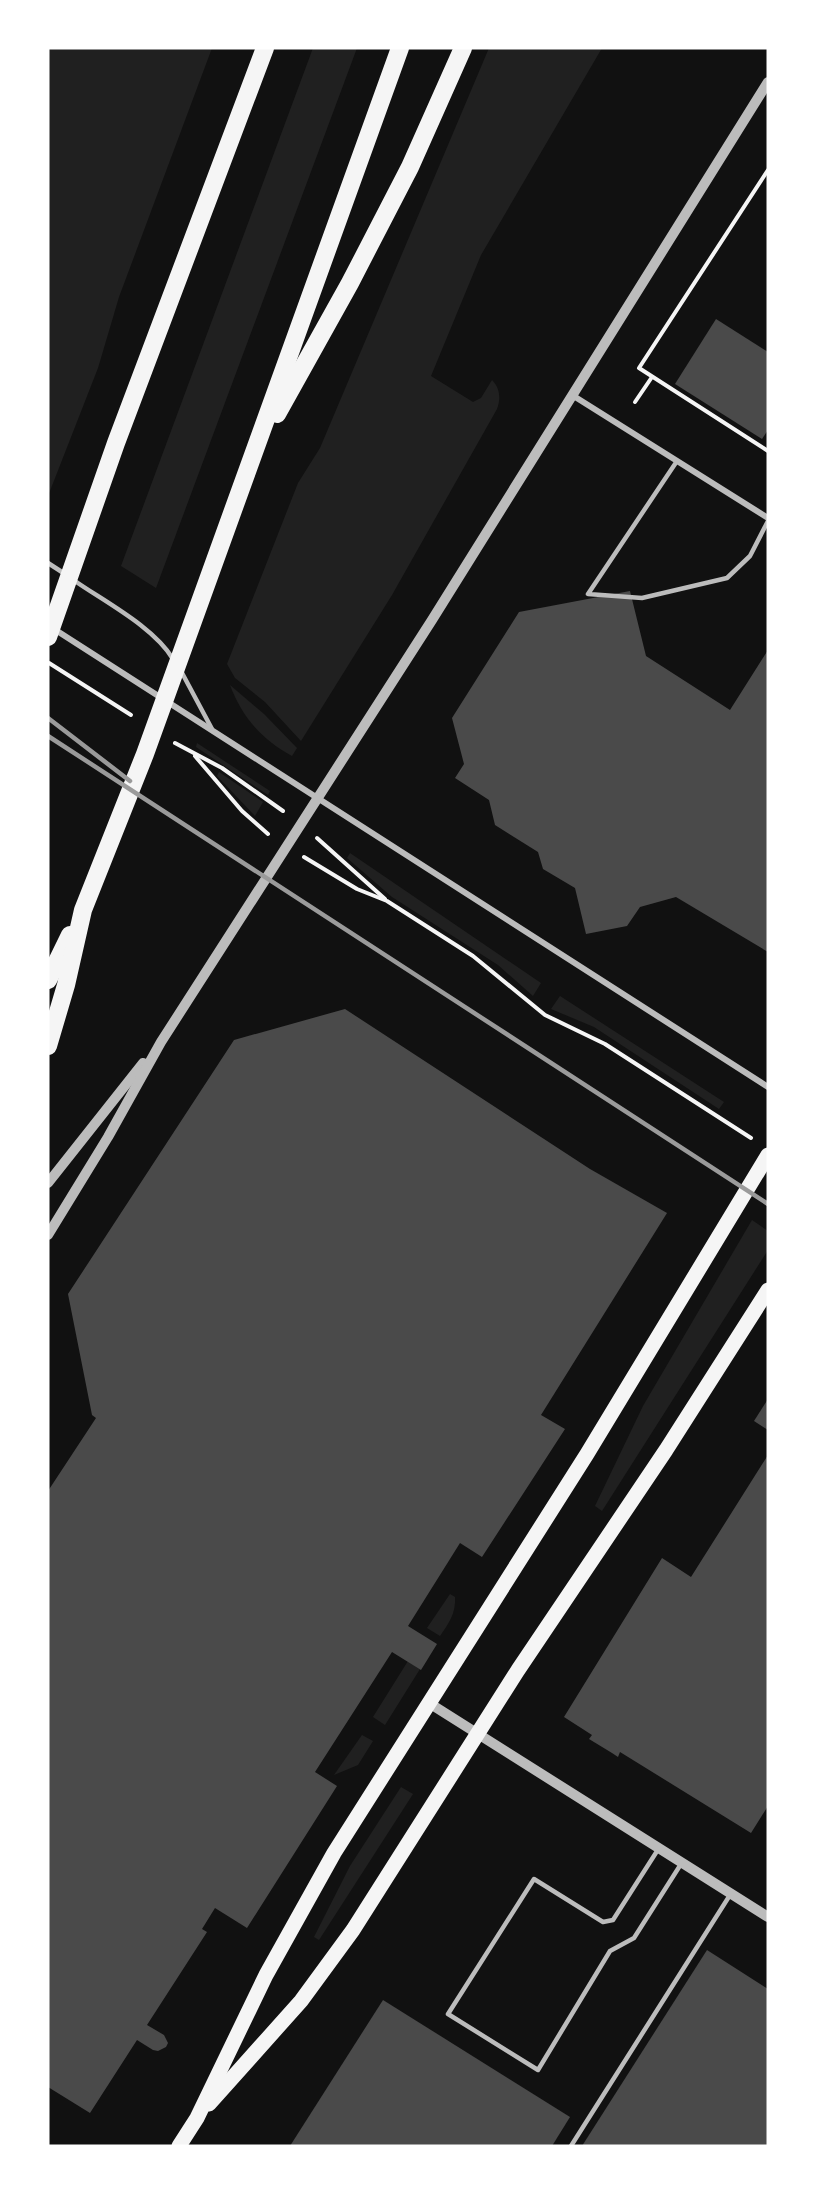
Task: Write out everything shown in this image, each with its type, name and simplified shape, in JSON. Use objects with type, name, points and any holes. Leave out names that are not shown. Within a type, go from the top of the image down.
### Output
[{"type":"highway","points":[[48,637],[116,443],[265,48]]},
{"type":"highway","points":[[48,981],[83,910],[145,754],[400,48]]},
{"type":"highway","points":[[251,460],[356,272],[410,167],[463,48]]},
{"type":"highway","points":[[48,1046],[66,985],[83,910]]},
{"type":"main road","points":[[179,2146],[197,2118],[300,1911],[593,1445],[768,1155]]},
{"type":"main road","points":[[197,2118],[321,1974],[353,1930],[477,1734],[666,1450],[768,1290]]},
{"type":"street","points":[[48,1235],[108,1137],[161,1042],[432,620],[768,82]]},
{"type":"street","points":[[572,395],[768,520]]},
{"type":"street","points":[[48,626],[768,1088]]},
{"type":"street","points":[[48,1183],[84,1135],[161,1042]]},
{"type":"street","points":[[429,1703],[768,1917]]},
{"type":"lane","points":[[677,461],[588,594],[642,598],[727,578],[750,556],[768,520]]},
{"type":"lane","points":[[48,563],[131,618],[168,651],[193,691],[213,732]]},
{"type":"lane","points":[[659,1848],[613,1920],[603,1923],[534,1879],[448,2014],[538,2070],[610,1951],[634,1938],[682,1862]]},
{"type":"lane","points":[[571,2146],[731,1893]]},
{"type":"path","points":[[768,170],[639,368],[768,451]]},
{"type":"path","points":[[635,402],[652,377]]},
{"type":"path","points":[[48,663],[139,720]]},
{"type":"path","points":[[167,738],[195,756]]},
{"type":"path","points":[[387,901],[473,956],[546,1015],[605,1044],[744,1133]]},
{"type":"shaded area","points":[[48,48],[212,48],[119,297],[98,368],[48,496]]},
{"type":"shaded area","points":[[313,48],[357,48],[156,588],[121,566]]},
{"type":"shaded area","points":[[489,48],[602,48],[481,255],[431,376],[473,402],[481,398],[492,380],[499,394],[497,409],[392,595],[301,741],[265,702],[235,678],[227,664],[298,483],[320,448]]},
{"type":"shaded area","points":[[230,685],[264,714],[297,748],[292,756],[262,735],[254,726],[240,707]]},
{"type":"shaded area","points":[[197,743],[270,791],[268,795],[196,747]]},
{"type":"shaded area","points":[[219,772],[263,802],[255,816],[217,776]]},
{"type":"shaded area","points":[[350,853],[541,983],[533,996],[498,965],[392,897],[347,858]]},
{"type":"shaded area","points":[[560,996],[724,1102],[719,1109],[594,1027],[551,1009]]},
{"type":"shaded area","points":[[752,1220],[768,1231],[768,1250],[602,1511],[595,1506],[643,1406]]},
{"type":"shaded area","points":[[450,1594],[455,1597],[453,1613],[440,1636],[427,1628]]},
{"type":"shaded area","points":[[408,1661],[420,1669],[385,1725],[373,1717]]},
{"type":"shaded area","points":[[362,1735],[373,1741],[358,1765],[334,1775]]},
{"type":"shaded area","points":[[401,1787],[413,1794],[319,1940],[314,1937],[350,1866]]},
{"type":"building","points":[[716,319],[768,352],[768,430],[762,439],[675,384]]},
{"type":"building","points":[[630,591],[646,656],[730,710],[768,650],[768,952],[676,897],[640,907],[627,926],[586,934],[575,888],[543,869],[538,852],[495,825],[489,800],[455,778],[464,764],[452,718],[519,612]]},
{"type":"building","points":[[345,1009],[590,1169],[667,1213],[541,1415],[565,1429],[482,1557],[460,1543],[408,1626],[437,1644],[421,1670],[392,1652],[315,1772],[337,1786],[247,1928],[215,1908],[202,1929],[207,1932],[147,2025],[164,2035],[168,2043],[166,2047],[158,2051],[153,2050],[137,2040],[90,2113],[48,2087],[48,1491],[96,1418],[92,1415],[68,1294],[234,1040]]},
{"type":"building","points":[[768,1399],[768,1430],[754,1421]]},
{"type":"building","points":[[768,1455],[768,1806],[751,1833],[620,1752],[618,1757],[589,1739],[592,1735],[564,1717],[662,1558],[691,1577]]},
{"type":"building","points":[[707,1950],[768,1989],[768,2146],[582,2146]]},
{"type":"building","points":[[383,2000],[570,2117],[552,2146],[290,2146]]},
{"type":"railway","points":[[48,718],[130,781]]},
{"type":"railway","points":[[48,736],[768,1204]]}]
